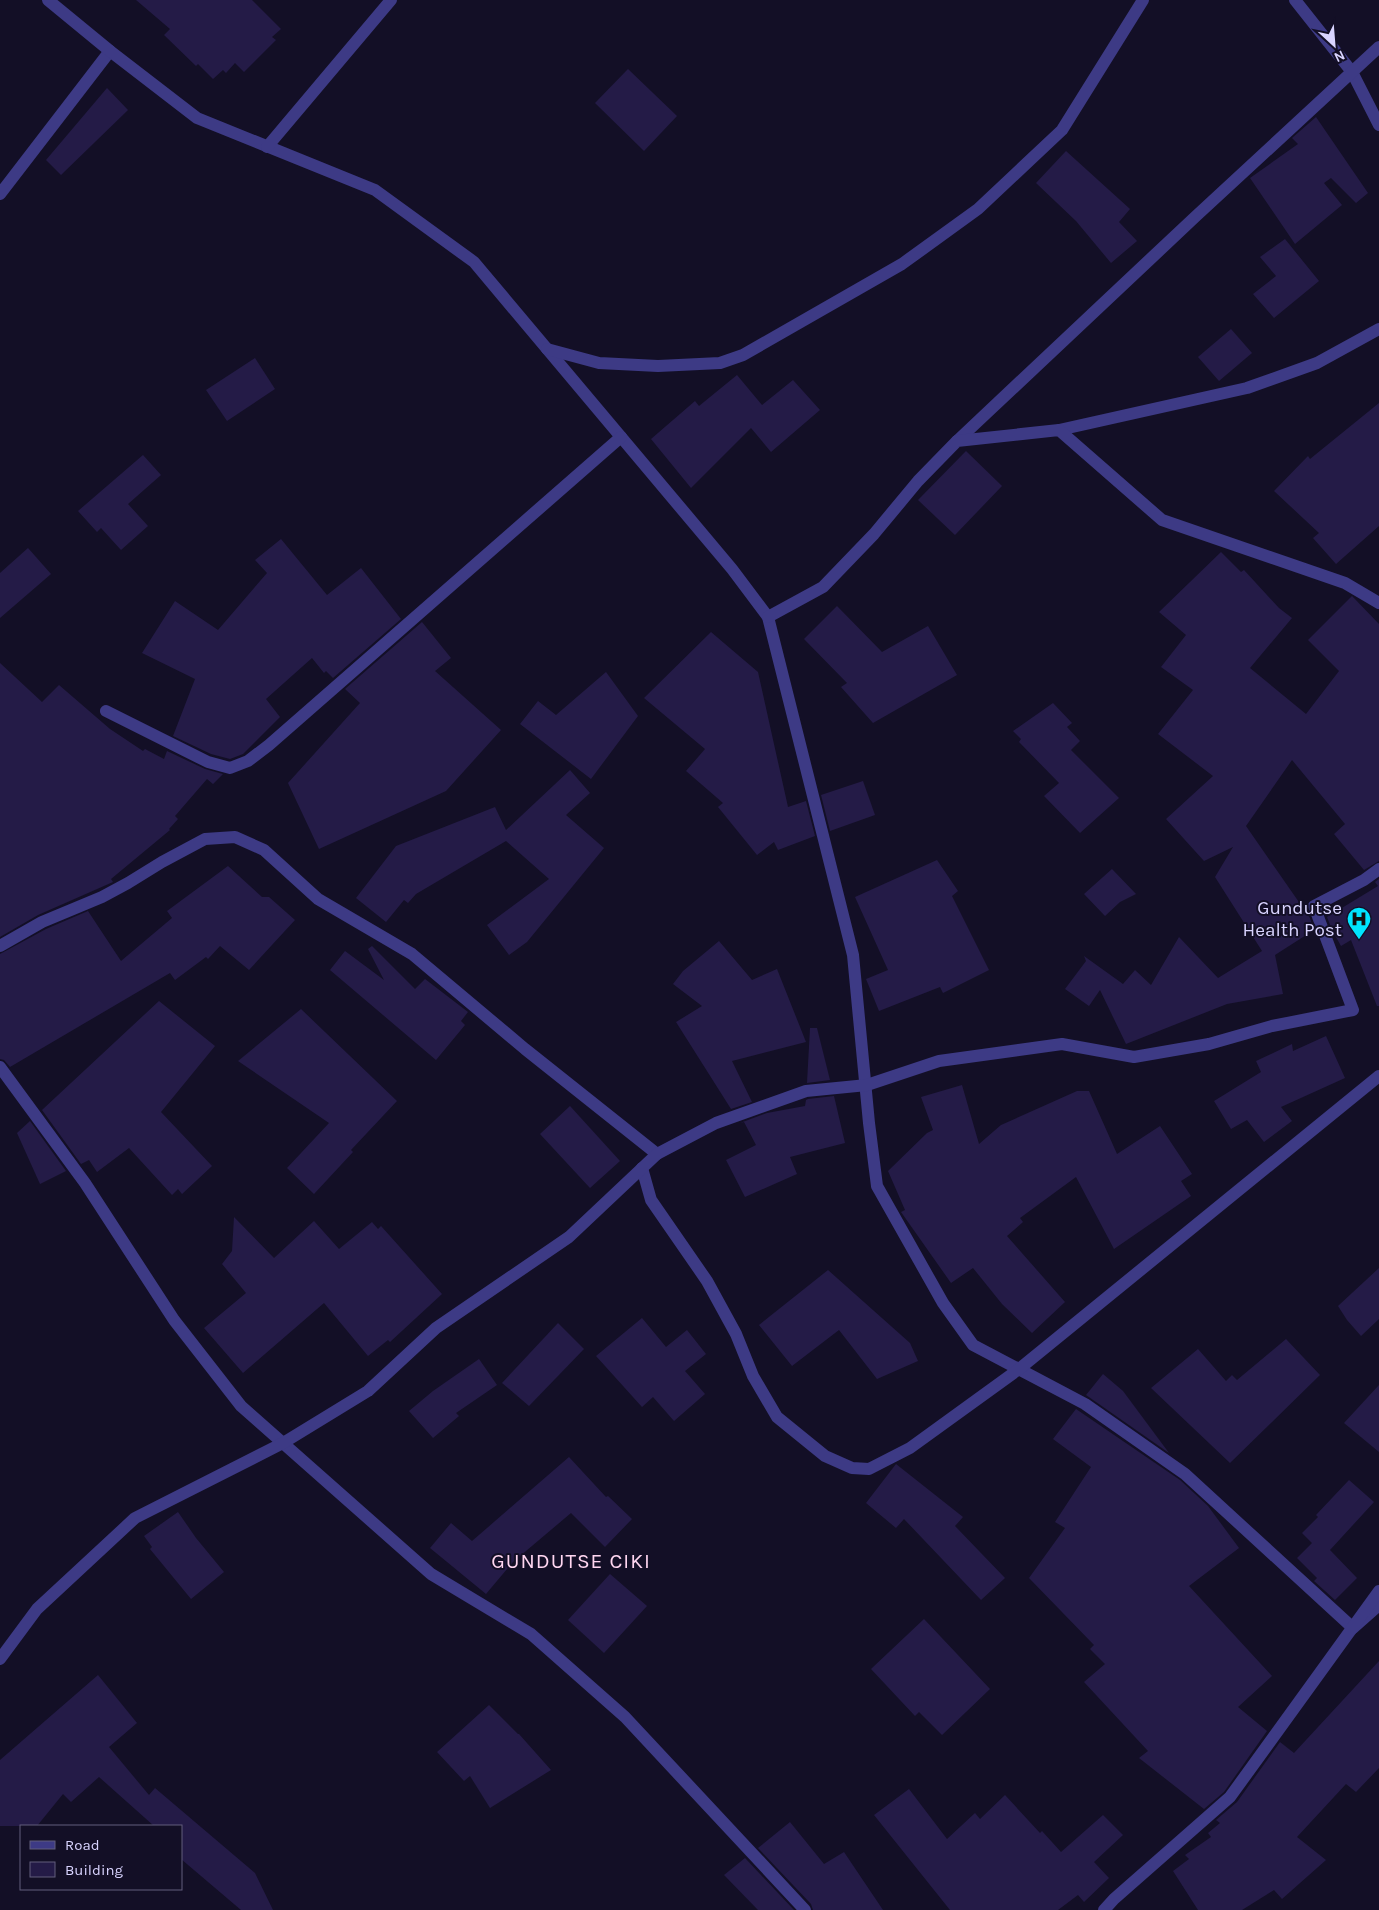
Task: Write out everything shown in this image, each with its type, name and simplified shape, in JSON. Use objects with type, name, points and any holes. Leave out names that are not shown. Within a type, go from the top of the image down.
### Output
[{"type":"street","points":[[48,0],[110,52],[197,118],[375,190],[474,262],[732,569],[768,618],[853,955],[877,1186],[943,1303],[974,1345],[1085,1404],[1185,1474],[1353,1628]]},
{"type":"street","points":[[267,147],[391,0]]},
{"type":"street","points":[[547,348],[599,363],[658,366],[720,363],[743,355],[902,264],[978,209],[1062,130],[1143,0]]},
{"type":"street","points":[[1295,0],[1352,72],[1379,125]]},
{"type":"street","points":[[768,618],[823,587],[874,534],[918,480],[957,441],[1379,47]]},
{"type":"street","points":[[0,194],[110,52]]},
{"type":"street","points":[[957,441],[1059,430],[1247,388],[1317,363],[1379,329]]},
{"type":"street","points":[[1059,430],[1162,520],[1345,584],[1379,603]]},
{"type":"street","points":[[106,711],[208,762],[230,768],[248,761],[621,437]]},
{"type":"street","points":[[0,946],[42,922],[122,886],[205,839],[236,837],[264,850],[318,899],[412,954],[525,1049],[656,1154]]},
{"type":"street","points":[[0,1659],[37,1609],[134,1518],[283,1443],[368,1391],[436,1328],[569,1237],[656,1154],[716,1123],[806,1090],[866,1085],[939,1061],[1062,1044],[1134,1057],[1209,1044],[1272,1026],[1353,1010],[1314,906],[1364,880],[1379,869]]},
{"type":"street","points":[[0,1067],[85,1183],[174,1320],[241,1406],[431,1574],[531,1634],[625,1717],[805,1910]]},
{"type":"street","points":[[642,1168],[651,1200],[707,1281],[736,1334],[753,1376],[777,1417],[825,1456],[852,1468],[869,1469],[910,1448],[1019,1369],[1379,1076]]},
{"type":"street","points":[[1104,1910],[1114,1899],[1230,1798],[1379,1591]]},
{"type":"street","points":[[1353,1628],[1379,1605]]},
{"type":"building","points":[[136,0],[252,0],[281,29],[272,37],[276,40],[244,72],[235,63],[226,73],[223,70],[213,79],[198,64],[196,66],[164,35],[170,29]]},
{"type":"building","points":[[628,69],[677,116],[644,151],[595,103]]},
{"type":"building","points":[[107,88],[128,110],[61,175],[46,160]]},
{"type":"building","points":[[1316,117],[1368,193],[1356,203],[1331,178],[1324,183],[1342,205],[1295,244],[1250,178],[1298,144],[1292,138]]},
{"type":"building","points":[[1066,151],[1130,209],[1119,222],[1137,241],[1111,263],[1076,221],[1036,183]]},
{"type":"building","points":[[1285,239],[1319,281],[1274,318],[1253,294],[1276,276],[1260,257]]},
{"type":"building","points":[[1231,329],[1252,353],[1219,381],[1198,357]]},
{"type":"building","points":[[255,358],[275,389],[227,421],[206,390]]},
{"type":"building","points":[[737,375],[762,405],[793,380],[820,410],[771,452],[751,428],[691,488],[651,439],[695,401],[699,406]]},
{"type":"building","points":[[1379,403],[1379,526],[1336,564],[1313,538],[1319,533],[1274,491],[1308,456],[1310,459]]},
{"type":"building","points":[[966,451],[1002,486],[955,535],[918,500]]},
{"type":"building","points":[[143,455],[161,475],[128,504],[148,526],[121,550],[101,528],[97,532],[78,511]]},
{"type":"building","points":[[281,539],[327,595],[361,568],[401,619],[333,678],[326,671],[324,673],[312,658],[266,699],[280,717],[243,754],[230,759],[211,754],[173,736],[195,679],[142,653],[175,601],[218,630],[267,573],[255,560]]},
{"type":"building","points":[[28,548],[51,574],[0,618],[0,573]]},
{"type":"building","points":[[1221,552],[1241,572],[1244,570],[1279,608],[1292,618],[1250,668],[1306,714],[1339,671],[1308,640],[1352,596],[1379,624],[1379,861],[1364,870],[1334,834],[1345,824],[1292,760],[1246,826],[1310,918],[1314,930],[1275,955],[1283,994],[1227,1004],[1126,1044],[1100,990],[1089,1006],[1065,989],[1086,961],[1084,956],[1123,984],[1135,970],[1151,985],[1179,937],[1218,978],[1262,951],[1215,877],[1233,847],[1204,861],[1166,819],[1213,776],[1158,734],[1193,690],[1161,667],[1186,635],[1159,612]]},
{"type":"building","points":[[837,606],[882,652],[928,626],[957,675],[873,723],[841,687],[847,683],[804,639]]},
{"type":"building","points":[[422,622],[451,658],[435,671],[501,730],[446,791],[319,849],[288,783],[360,703],[345,689]]},
{"type":"building","points":[[711,632],[758,672],[788,807],[806,801],[815,836],[778,850],[774,842],[757,855],[718,807],[723,803],[686,771],[705,749],[644,698]]},
{"type":"building","points":[[0,663],[42,702],[59,685],[110,729],[143,751],[145,749],[164,759],[167,751],[205,769],[223,774],[213,784],[207,779],[175,816],[178,819],[170,830],[111,879],[113,882],[38,915],[0,937]]},
{"type":"building","points":[[606,672],[638,716],[591,779],[520,724],[538,701],[556,715]]},
{"type":"building","points":[[1053,703],[1072,723],[1067,727],[1080,741],[1071,750],[1119,798],[1080,833],[1044,796],[1059,783],[1019,742],[1021,739],[1013,731]]},
{"type":"building","points":[[570,770],[590,793],[566,815],[604,848],[527,942],[509,955],[487,925],[549,879],[506,841],[416,894],[408,903],[404,900],[386,922],[356,898],[396,846],[495,807],[506,830]]},
{"type":"building","points":[[863,781],[875,815],[830,831],[821,795]]},
{"type":"building","points":[[937,860],[958,891],[952,896],[989,970],[943,993],[940,987],[879,1011],[866,979],[888,970],[855,897]]},
{"type":"building","points":[[228,866],[262,897],[269,897],[295,920],[249,970],[220,946],[208,959],[206,957],[175,980],[170,973],[10,1067],[4,1060],[0,1059],[0,954],[46,929],[88,911],[121,961],[172,918],[167,911]]},
{"type":"building","points":[[1112,869],[1136,894],[1120,902],[1105,916],[1084,894]]},
{"type":"building","name":"Gundutse Health Post","points":[[1379,879],[1379,1006],[1377,1006],[1351,940],[1341,946],[1327,917],[1378,886],[1375,882]]},
{"type":"building","points":[[719,941],[752,980],[777,969],[806,1042],[732,1061],[752,1102],[731,1109],[676,1022],[702,1006],[673,984],[683,971]]},
{"type":"building","points":[[372,946],[415,989],[425,979],[468,1012],[461,1021],[465,1025],[436,1060],[330,970],[345,951],[384,980],[368,949]]},
{"type":"building","points":[[159,1001],[215,1046],[161,1112],[212,1166],[182,1194],[178,1189],[172,1195],[129,1148],[97,1172],[89,1160],[81,1164],[42,1110]]},
{"type":"building","points":[[301,1009],[397,1101],[351,1150],[353,1152],[314,1194],[287,1168],[329,1123],[238,1061]]},
{"type":"building","points":[[810,1028],[817,1028],[830,1080],[807,1083]]},
{"type":"building","points":[[1326,1036],[1345,1078],[1281,1107],[1292,1121],[1264,1142],[1247,1120],[1231,1129],[1214,1101],[1261,1072],[1256,1061],[1292,1044],[1293,1051]]},
{"type":"building","points":[[962,1085],[979,1144],[1001,1125],[1077,1091],[1089,1091],[1117,1154],[1160,1126],[1192,1174],[1181,1181],[1191,1196],[1114,1249],[1076,1177],[1020,1218],[1023,1222],[1007,1236],[1065,1302],[1032,1333],[1002,1304],[973,1268],[951,1283],[901,1212],[905,1210],[888,1171],[927,1133],[933,1130],[921,1097]]},
{"type":"building","points":[[834,1096],[845,1143],[790,1157],[797,1174],[745,1197],[726,1160],[756,1145],[744,1122],[740,1123],[767,1113],[805,1106],[808,1099]]},
{"type":"building","points":[[570,1106],[620,1161],[590,1188],[540,1134]]},
{"type":"building","points":[[30,1121],[66,1171],[40,1184],[17,1133]]},
{"type":"building","points":[[234,1217],[274,1258],[314,1221],[339,1249],[372,1222],[378,1229],[381,1226],[442,1294],[390,1342],[388,1340],[368,1356],[324,1303],[243,1373],[204,1328],[246,1293],[222,1264],[232,1251]]},
{"type":"building","points":[[1379,1268],[1379,1319],[1361,1336],[1338,1306]]},
{"type":"building","points":[[828,1270],[910,1343],[918,1361],[877,1379],[839,1330],[792,1366],[759,1325]]},
{"type":"building","points":[[642,1318],[666,1347],[687,1330],[706,1354],[685,1371],[705,1394],[674,1421],[653,1397],[642,1407],[596,1356]]},
{"type":"building","points":[[558,1323],[584,1349],[529,1406],[502,1383]]},
{"type":"building","points":[[1286,1339],[1320,1375],[1230,1463],[1151,1388],[1198,1349],[1226,1381],[1232,1375],[1237,1380]]},
{"type":"building","points":[[479,1359],[497,1385],[456,1413],[459,1416],[433,1438],[409,1411],[433,1391]]},
{"type":"building","points":[[1103,1374],[1123,1391],[1169,1453],[1086,1395]]},
{"type":"building","points":[[1379,1385],[1379,1452],[1344,1423]]},
{"type":"building","points":[[1076,1409],[1180,1480],[1208,1506],[1239,1548],[1189,1586],[1272,1676],[1238,1707],[1267,1731],[1224,1792],[1204,1809],[1139,1758],[1148,1751],[1084,1682],[1105,1664],[1090,1649],[1094,1645],[1029,1578],[1065,1528],[1055,1522],[1091,1467],[1053,1439]]},
{"type":"building","points":[[569,1457],[606,1497],[608,1496],[632,1519],[605,1547],[571,1513],[513,1562],[486,1594],[430,1548],[451,1523],[472,1541]]},
{"type":"building","points":[[896,1464],[963,1517],[955,1526],[1005,1578],[981,1600],[904,1519],[896,1528],[866,1503]]},
{"type":"building","points":[[1349,1480],[1374,1502],[1330,1550],[1357,1578],[1335,1600],[1314,1581],[1317,1578],[1297,1558],[1312,1543],[1302,1533]]},
{"type":"building","points":[[178,1512],[196,1538],[224,1572],[191,1599],[150,1549],[152,1547],[144,1536]]},
{"type":"building","points":[[610,1574],[647,1606],[604,1653],[568,1620]]},
{"type":"building","points":[[924,1619],[990,1689],[942,1735],[919,1712],[915,1716],[871,1669]]},
{"type":"building","points":[[1379,1661],[1379,1768],[1356,1792],[1346,1784],[1297,1837],[1326,1860],[1282,1899],[1274,1890],[1242,1910],[1198,1910],[1173,1871],[1189,1859],[1185,1855],[1211,1837],[1208,1833],[1220,1823],[1216,1820],[1237,1802],[1280,1742],[1294,1753]]},
{"type":"building","points":[[98,1675],[137,1723],[109,1747],[149,1795],[155,1788],[255,1873],[273,1910],[241,1910],[182,1860],[182,1825],[153,1825],[99,1777],[71,1802],[63,1794],[38,1825],[0,1826],[0,1760]]},
{"type":"building","points":[[489,1705],[519,1734],[551,1770],[490,1808],[470,1776],[464,1781],[437,1752]]},
{"type":"building","points":[[909,1789],[947,1839],[975,1813],[980,1819],[1005,1795],[1040,1833],[1042,1831],[1061,1852],[1103,1815],[1123,1835],[1094,1862],[1109,1878],[1084,1902],[1078,1895],[1058,1910],[950,1910],[874,1815]]},
{"type":"building","points":[[790,1822],[824,1864],[844,1852],[883,1910],[813,1910],[811,1904],[758,1848]]},
{"type":"building","points":[[745,1858],[794,1910],[758,1910],[724,1875]]},
{"type":"place","name":"Gundutse Health Post","points":[[1359,940]]},
{"type":"district","name":"GUNDUTSE CIKI","points":[[571,1561]]}]
